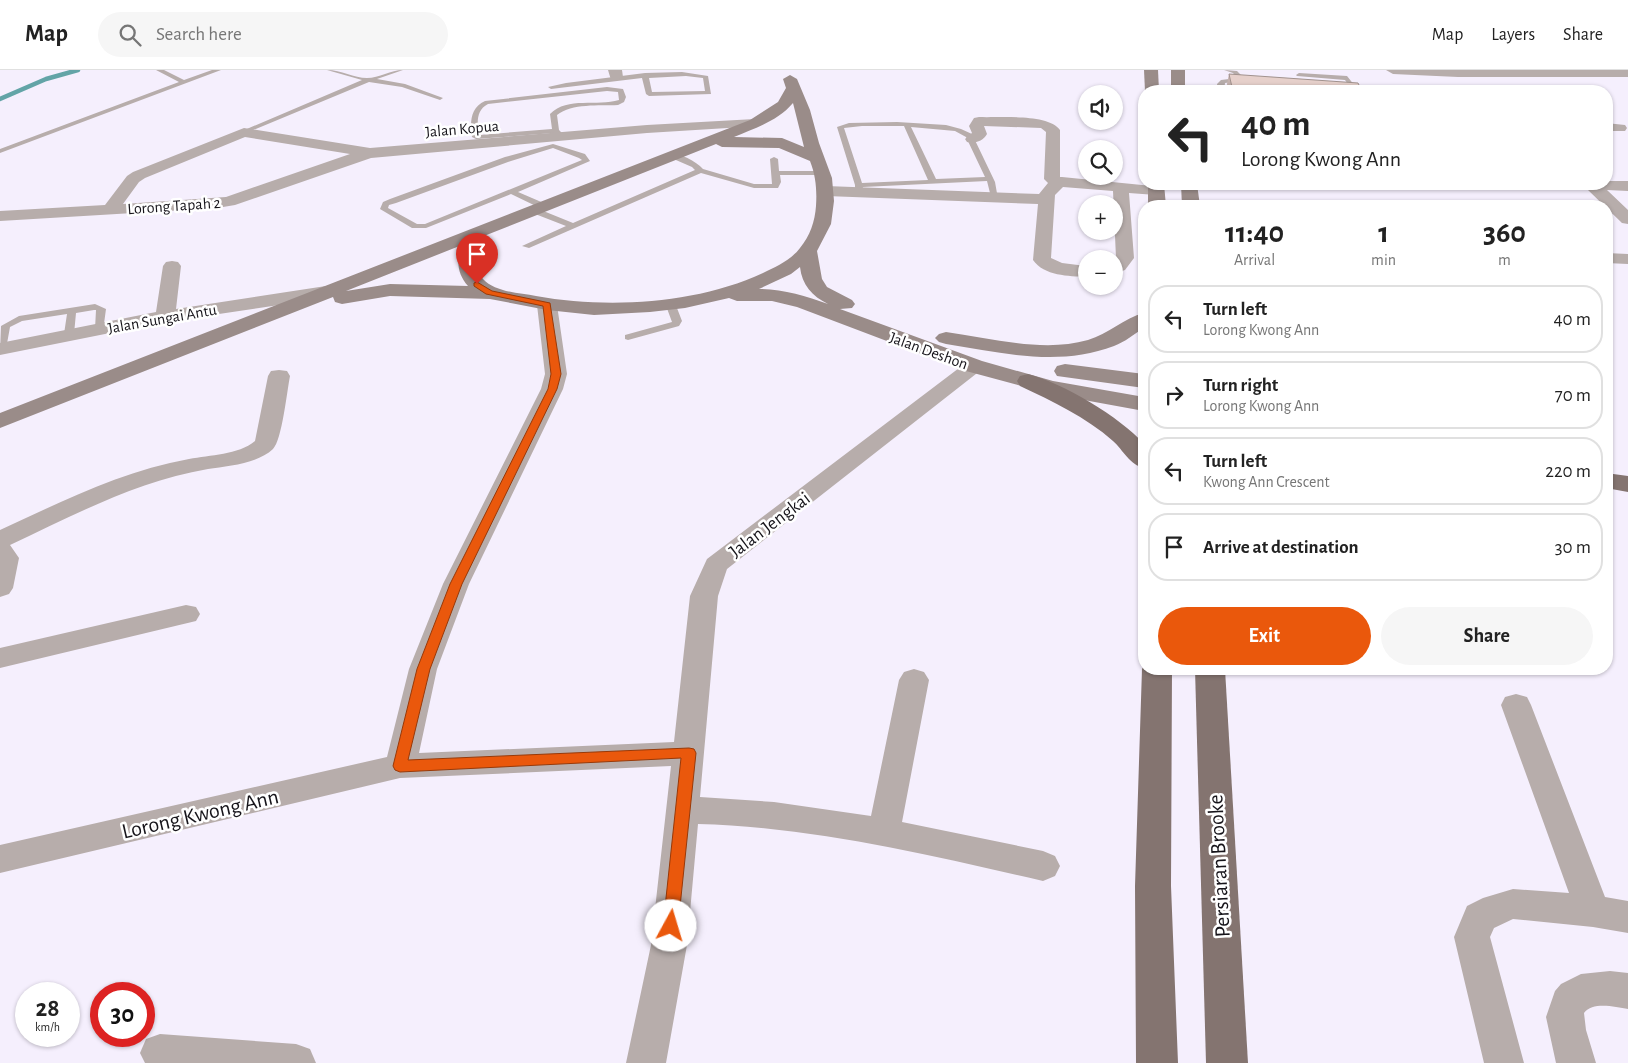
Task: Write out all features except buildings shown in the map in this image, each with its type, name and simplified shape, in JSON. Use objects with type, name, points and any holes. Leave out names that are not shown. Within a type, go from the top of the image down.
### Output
[{"type":"main road","points":[[0,439],[335,300],[390,290],[489,293],[547,304],[594,309],[670,303],[717,296],[761,281],[788,268],[809,252],[820,232],[822,174],[803,109],[787,70]]},
{"type":"main road","points":[[1152,70],[1152,85]]},
{"type":"main road","points":[[1178,70],[1178,85]]},
{"type":"main road","points":[[0,421],[756,122],[781,108],[790,98],[793,88]]},
{"type":"main road","points":[[698,145],[742,141],[782,143],[822,174]]},
{"type":"main road","points":[[477,232],[468,254],[467,265],[470,275],[477,284],[489,293]]},
{"type":"main road","name":"Jalan Deshon","points":[[809,252],[810,275],[813,284],[824,295],[946,338],[1022,361],[1080,374],[1138,380]]},
{"type":"main road","name":"Jalan Deshon","points":[[717,296],[758,294],[803,302],[974,366],[1051,387],[1138,403]]},
{"type":"main road","points":[[946,338],[1035,350],[1060,351],[1108,340],[1138,322]]},
{"type":"main road","points":[[1028,381],[1078,406],[1123,437],[1138,454]]},
{"type":"main road","points":[[1613,462],[1628,465]]},
{"type":"main road","points":[[1613,481],[1628,484]]},
{"type":"main road","points":[[1157,675],[1153,886],[1157,1063]]},
{"type":"main road","name":"Persiaran Brooke","points":[[1210,675],[1227,1063]]},
{"type":"street","points":[[1393,70],[1458,73],[1594,71],[1628,73]]},
{"type":"street","points":[[1458,73],[1473,85]]},
{"type":"street","points":[[972,139],[980,134],[976,126],[980,122],[987,120],[1044,124],[1053,130],[1051,177],[1059,182],[1157,193]]},
{"type":"street","name":"Jalan Kopua","points":[[244,132],[370,153],[756,122]]},
{"type":"street","points":[[684,127],[699,136],[698,145]]},
{"type":"street","points":[[110,210],[133,179],[139,175],[244,132]]},
{"type":"street","name":"Lorong Tapah 2","points":[[0,216],[229,201],[370,153]]},
{"type":"street","points":[[822,174],[859,189],[1047,199]]},
{"type":"street","points":[[1059,182],[1047,194],[1042,260],[1047,265],[1078,270]]},
{"type":"street","points":[[1613,185],[1628,186]]},
{"type":"street","points":[[1121,188],[1125,258],[1123,261]]},
{"type":"street","points":[[1597,190],[1608,200]]},
{"type":"street","points":[[1613,205],[1627,218]]},
{"type":"street","points":[[1613,258],[1628,259]]},
{"type":"street","points":[[165,316],[172,266]]},
{"type":"street","name":"Jalan Sungai Antu","points":[[1,349],[165,316],[326,292]]},
{"type":"street","points":[[400,766],[423,669],[456,584],[552,389],[556,374],[547,304]]},
{"type":"street","name":"Jalan Jengkai","points":[[646,1063],[669,945],[704,596],[716,565],[974,366]]},
{"type":"street","points":[[0,540],[112,489],[162,471],[239,456],[262,448],[266,443],[279,376]]},
{"type":"street","points":[[0,550],[6,558],[0,588]]},
{"type":"street","points":[[0,658],[186,614]]},
{"type":"street","points":[[884,831],[914,680]]},
{"type":"street","points":[[1516,705],[1593,911]]},
{"type":"street","name":"Lorong Kwong Ann","points":[[0,859],[400,766],[689,753]]},
{"type":"street","points":[[682,810],[747,811],[884,831],[1043,866]]},
{"type":"street","points":[[1504,1063],[1472,937],[1480,917],[1495,908],[1513,904],[1593,911],[1628,917]]},
{"type":"street","points":[[1576,1063],[1564,1014],[1570,999],[1584,990],[1609,988],[1628,991]]},
{"type":"street","points":[[160,1053],[296,1063]]},
{"type":"lane","points":[[159,70],[184,82]]},
{"type":"lane","points":[[0,151],[218,70]]},
{"type":"lane","points":[[330,70],[368,80],[403,85],[440,98]]},
{"type":"lane","points":[[244,132],[368,80],[400,70]]},
{"type":"lane","points":[[1220,85],[1223,81],[1222,72],[1236,72],[1245,80],[1223,81]]},
{"type":"lane","points":[[505,94],[616,74],[700,75],[706,77],[709,93],[649,94],[645,75]]},
{"type":"lane","points":[[1299,75],[1347,78],[1351,85]]},
{"type":"lane","points":[[556,138],[514,157],[393,201],[386,204],[384,209],[415,226],[420,226],[512,192],[586,161],[582,156],[556,138],[476,137],[475,112],[479,106],[487,102],[607,89],[621,90],[623,97],[622,101],[618,103],[568,107],[555,111],[553,114],[556,138]]},
{"type":"lane","points":[[989,179],[859,189],[840,127],[848,125],[907,125],[953,128],[963,132],[972,139],[989,179],[995,197]]},
{"type":"lane","points":[[907,125],[933,182]]},
{"type":"lane","points":[[510,142],[514,157]]},
{"type":"lane","points":[[672,155],[695,165],[700,171]]},
{"type":"lane","points":[[526,246],[700,171],[766,187],[777,185],[774,159]]},
{"type":"lane","points":[[776,173],[822,174]]},
{"type":"lane","points":[[512,192],[572,225]]},
{"type":"lane","points":[[628,337],[676,324],[670,303]]},
{"type":"lane","points":[[1,349],[6,326],[19,319],[95,307],[101,309],[100,329]]},
{"type":"lane","points":[[69,334],[72,311]]},
{"type":"waterway","points":[[0,99],[46,79],[78,70]]},
{"type":"route","points":[[477,284],[489,293],[547,304],[556,374],[552,389],[456,584],[423,669],[400,766],[689,753],[671,926]]}]
